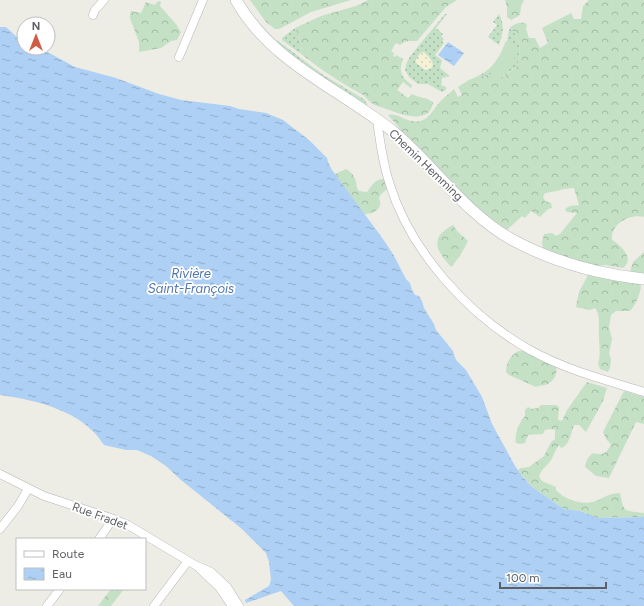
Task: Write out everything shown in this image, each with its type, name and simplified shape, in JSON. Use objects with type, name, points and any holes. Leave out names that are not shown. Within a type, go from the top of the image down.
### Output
[{"type":"street","points":[[93,15],[95,10],[104,0]]},
{"type":"street","points":[[179,57],[203,0]]},
{"type":"street","name":"Chemin Hemming","points":[[236,0],[254,27],[273,47],[296,66],[392,131],[420,156],[474,212],[489,225],[506,236],[542,254],[576,266],[599,272],[644,279]]},
{"type":"street","points":[[377,120],[390,185],[406,222],[438,271],[463,301],[516,342],[531,351],[554,362],[598,378],[644,392]]},
{"type":"street","points":[[380,140],[380,135],[383,131],[392,131]]},
{"type":"street","name":"Rue Fradet","points":[[0,474],[44,496],[128,525],[215,575],[230,591],[239,606]]},
{"type":"street","points":[[0,529],[18,506],[28,489]]},
{"type":"street","points":[[100,538],[113,519]]},
{"type":"street","points":[[154,606],[192,563]]},
{"type":"street","name":"Rue Fradet","points":[[192,563],[219,587],[232,606]]},
{"type":"street","points":[[47,606],[59,590]]},
{"type":"green space","points":[[250,0],[351,0],[311,12],[279,29],[275,29],[266,22]]},
{"type":"green space","points":[[368,0],[457,0],[446,7],[417,41],[410,41],[400,45],[396,43],[391,51],[394,53],[393,56],[395,57],[396,55],[403,59],[401,71],[403,77],[412,85],[411,88],[403,82],[397,90],[408,98],[412,94],[433,102],[431,109],[427,114],[421,116],[408,116],[375,105],[363,95],[337,80],[301,54],[301,41],[295,28],[321,16],[356,6]]},
{"type":"green space","points":[[505,0],[524,0],[521,6],[520,15],[511,20],[507,17]]},
{"type":"green space","points":[[589,0],[644,0],[644,217],[639,216],[627,218],[614,229],[612,240],[623,249],[628,261],[623,268],[605,265],[598,266],[567,258],[543,248],[542,242],[544,234],[552,233],[556,236],[560,234],[577,213],[567,212],[565,210],[570,206],[579,205],[574,188],[545,193],[543,197],[545,201],[551,203],[552,208],[548,209],[540,217],[531,211],[525,218],[522,216],[507,230],[478,209],[388,115],[395,115],[414,121],[423,120],[429,116],[440,102],[454,89],[458,97],[462,95],[458,87],[469,80],[496,73],[503,77],[517,66],[519,60],[520,50],[517,36],[510,28],[514,24],[525,23],[527,25],[526,29],[529,38],[535,38],[540,48],[548,43],[542,28],[571,13],[574,19],[581,19],[583,6]]},
{"type":"green space","points":[[158,1],[161,2],[160,6],[181,32],[177,40],[171,41],[161,48],[139,52],[139,42],[130,18],[131,11],[141,13],[146,2],[155,5]]},
{"type":"green space","points":[[445,14],[447,14],[436,28],[443,34],[441,36],[444,39],[442,41],[444,43],[435,55],[442,60],[440,68],[450,76],[442,78],[441,85],[446,87],[446,90],[442,92],[428,84],[418,84],[409,77],[405,70],[411,55]]},
{"type":"green space","points":[[499,14],[503,30],[499,45],[488,37],[497,25],[493,22]]},
{"type":"green space","points":[[295,28],[301,41],[301,54],[282,40],[282,38]]},
{"type":"green space","points":[[510,28],[517,36],[520,50],[517,66],[502,77],[496,73],[476,77],[491,67],[499,57],[507,41]]},
{"type":"green space","points":[[277,40],[322,74],[365,100],[368,106],[336,88],[276,44]]},
{"type":"green space","points":[[506,41],[520,50],[502,77],[490,69],[500,55]]},
{"type":"green space","points":[[346,169],[354,177],[359,191],[367,192],[376,181],[384,179],[387,189],[379,198],[380,205],[377,210],[363,214],[335,174]]},
{"type":"green space","points":[[453,225],[468,241],[460,256],[451,267],[442,255],[437,244],[440,235]]},
{"type":"green space","points":[[644,252],[644,274],[630,272],[633,262]]},
{"type":"green space","points":[[588,275],[637,283],[641,286],[634,306],[630,311],[616,311],[611,315],[609,327],[612,339],[609,354],[611,359],[608,372],[600,369],[598,364],[600,350],[599,317],[597,311],[595,308],[590,310],[576,307],[579,292]]},
{"type":"green space","points":[[519,351],[524,351],[556,367],[553,380],[548,384],[536,387],[509,375],[506,372],[508,362],[514,354]]},
{"type":"green space","points":[[587,382],[607,388],[603,401],[586,432],[579,425],[574,425],[570,438],[566,444],[561,448],[559,445],[539,477],[542,481],[556,487],[556,490],[564,497],[574,501],[586,503],[596,501],[610,494],[620,493],[624,508],[626,510],[644,513],[644,517],[598,518],[580,511],[564,509],[532,487],[518,470],[529,467],[544,456],[551,442],[555,439],[555,430],[551,429],[545,430],[543,434],[528,435],[525,443],[516,443],[516,433],[525,416],[525,410],[528,407],[532,409],[538,408],[541,405],[556,405],[559,407],[558,420],[562,421],[567,410]]},
{"type":"green space","points":[[624,391],[644,397],[644,424],[636,422],[609,478],[596,476],[585,467],[586,463],[593,453],[602,454],[606,452],[611,444],[606,439],[603,432]]},
{"type":"green space","points":[[110,590],[123,590],[111,606],[98,606]]},
{"type":"sand","points":[[424,52],[431,60],[433,65],[430,69],[425,70],[415,62],[420,53]]},
{"type":"water","name":"Rivière Saint-François","points":[[0,27],[6,27],[16,36],[16,56],[55,56],[75,67],[116,78],[159,94],[181,100],[230,106],[239,109],[266,113],[283,120],[309,140],[327,158],[332,170],[393,254],[406,279],[410,283],[415,295],[419,296],[422,301],[424,308],[436,330],[453,351],[456,360],[466,370],[482,397],[492,424],[515,466],[523,477],[532,487],[564,509],[580,511],[598,518],[644,517],[644,606],[294,606],[281,591],[246,603],[245,600],[269,586],[271,580],[269,562],[266,553],[242,529],[181,480],[166,466],[151,456],[137,450],[126,450],[104,445],[95,433],[84,424],[58,409],[29,400],[0,395]]},
{"type":"water","points":[[448,42],[464,53],[454,66],[438,55]]}]
